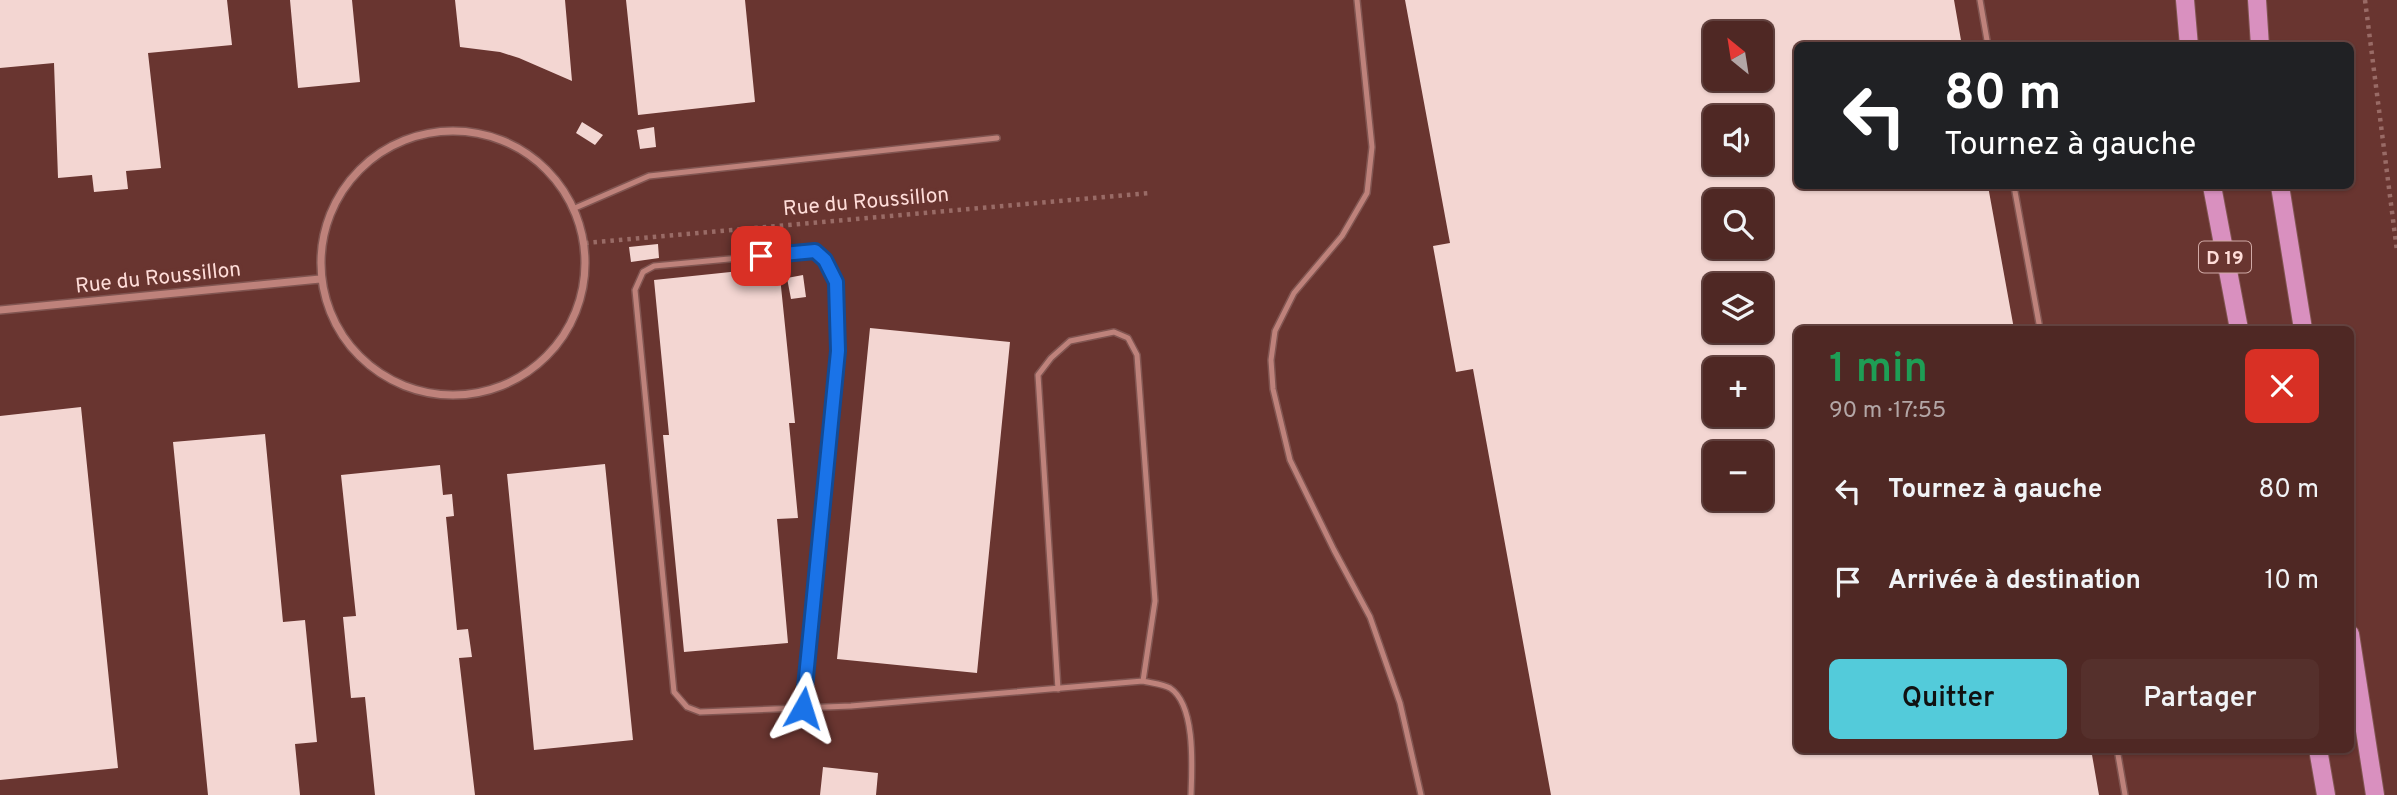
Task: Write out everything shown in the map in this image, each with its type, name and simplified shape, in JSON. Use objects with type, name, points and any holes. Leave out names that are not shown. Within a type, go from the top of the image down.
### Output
[{"type":"main road","points":[[2185,0],[2189,42]]},
{"type":"main road","points":[[2257,0],[2260,42]]},
{"type":"main road","name":"D 19","points":[[2213,189],[2238,326]]},
{"type":"main road","points":[[2280,189],[2303,326]]},
{"type":"main road","points":[[2354,660],[2375,795]]},
{"type":"main road","points":[[2319,753],[2326,795]]},
{"type":"street","points":[[443,129],[503,139],[549,170],[575,208],[585,243],[585,286],[571,325],[547,357],[509,384],[461,396],[412,390],[369,368],[332,322],[320,279],[326,218],[352,174],[390,144],[443,129]]},
{"type":"street","name":"Rue du Roussillon","points":[[0,310],[320,279]]},
{"type":"lane","points":[[1357,0],[1372,147],[1367,193],[1342,236],[1294,293],[1275,331],[1271,360],[1273,388],[1290,460],[1370,617],[1400,703],[1421,795]]},
{"type":"lane","points":[[1980,0],[1987,42]]},
{"type":"lane","points":[[575,208],[649,176],[997,138]]},
{"type":"lane","points":[[2015,189],[2039,326]]},
{"type":"lane","points":[[803,708],[838,351],[836,282],[825,260],[815,251],[654,266],[643,272],[635,290],[674,692],[687,707],[699,712],[803,708],[1143,681],[1170,688],[1183,702],[1192,745],[1191,795]]},
{"type":"lane","points":[[1058,689],[1038,375],[1051,358],[1070,341],[1114,332],[1128,338],[1137,355],[1154,601],[1143,681]]},
{"type":"lane","points":[[2118,753],[2125,795]]},
{"type":"path","points":[[2365,0],[2397,251]]},
{"type":"path","name":"Rue du Roussillon","points":[[585,243],[1150,193]]},
{"type":"building","points":[[0,0],[227,0],[232,45],[148,53],[161,168],[126,171],[128,189],[94,192],[92,175],[58,178],[54,63],[0,68]]},
{"type":"building","points":[[290,0],[352,0],[360,82],[298,88]]},
{"type":"building","points":[[455,0],[565,0],[572,81],[500,52],[460,47]]},
{"type":"building","points":[[626,0],[745,0],[755,102],[638,115]]},
{"type":"building","points":[[1405,0],[1954,0],[1961,42],[1794,42],[1794,189],[1989,189],[2013,326],[1794,326],[1794,753],[2092,753],[2099,795],[1551,795],[1473,369],[1456,372],[1433,246],[1450,243]]},
{"type":"building","points":[[582,122],[603,135],[595,145],[576,133]]},
{"type":"building","points":[[654,127],[656,147],[640,149],[637,130]]},
{"type":"building","points":[[658,244],[659,258],[631,262],[629,247]]},
{"type":"building","points":[[779,267],[795,423],[789,423],[798,518],[777,519],[788,643],[684,652],[663,435],[669,435],[654,280]]},
{"type":"building","points":[[803,275],[806,297],[791,299],[787,278]]},
{"type":"building","points":[[870,328],[1010,342],[977,673],[837,659]]},
{"type":"building","points":[[81,407],[118,768],[0,780],[0,416]]},
{"type":"building","points":[[265,434],[283,622],[305,620],[317,742],[295,744],[300,795],[208,795],[173,442]]},
{"type":"building","points":[[605,464],[633,740],[534,750],[507,474]]},
{"type":"building","points":[[440,465],[443,495],[452,494],[454,516],[446,517],[457,630],[468,629],[472,657],[459,658],[475,795],[375,795],[365,697],[351,698],[343,617],[356,616],[341,475]]},
{"type":"building","points":[[823,767],[878,773],[876,795],[820,795]]},
{"type":"route","points":[[761,256],[815,251],[825,260],[836,282],[838,351],[803,708]]}]
